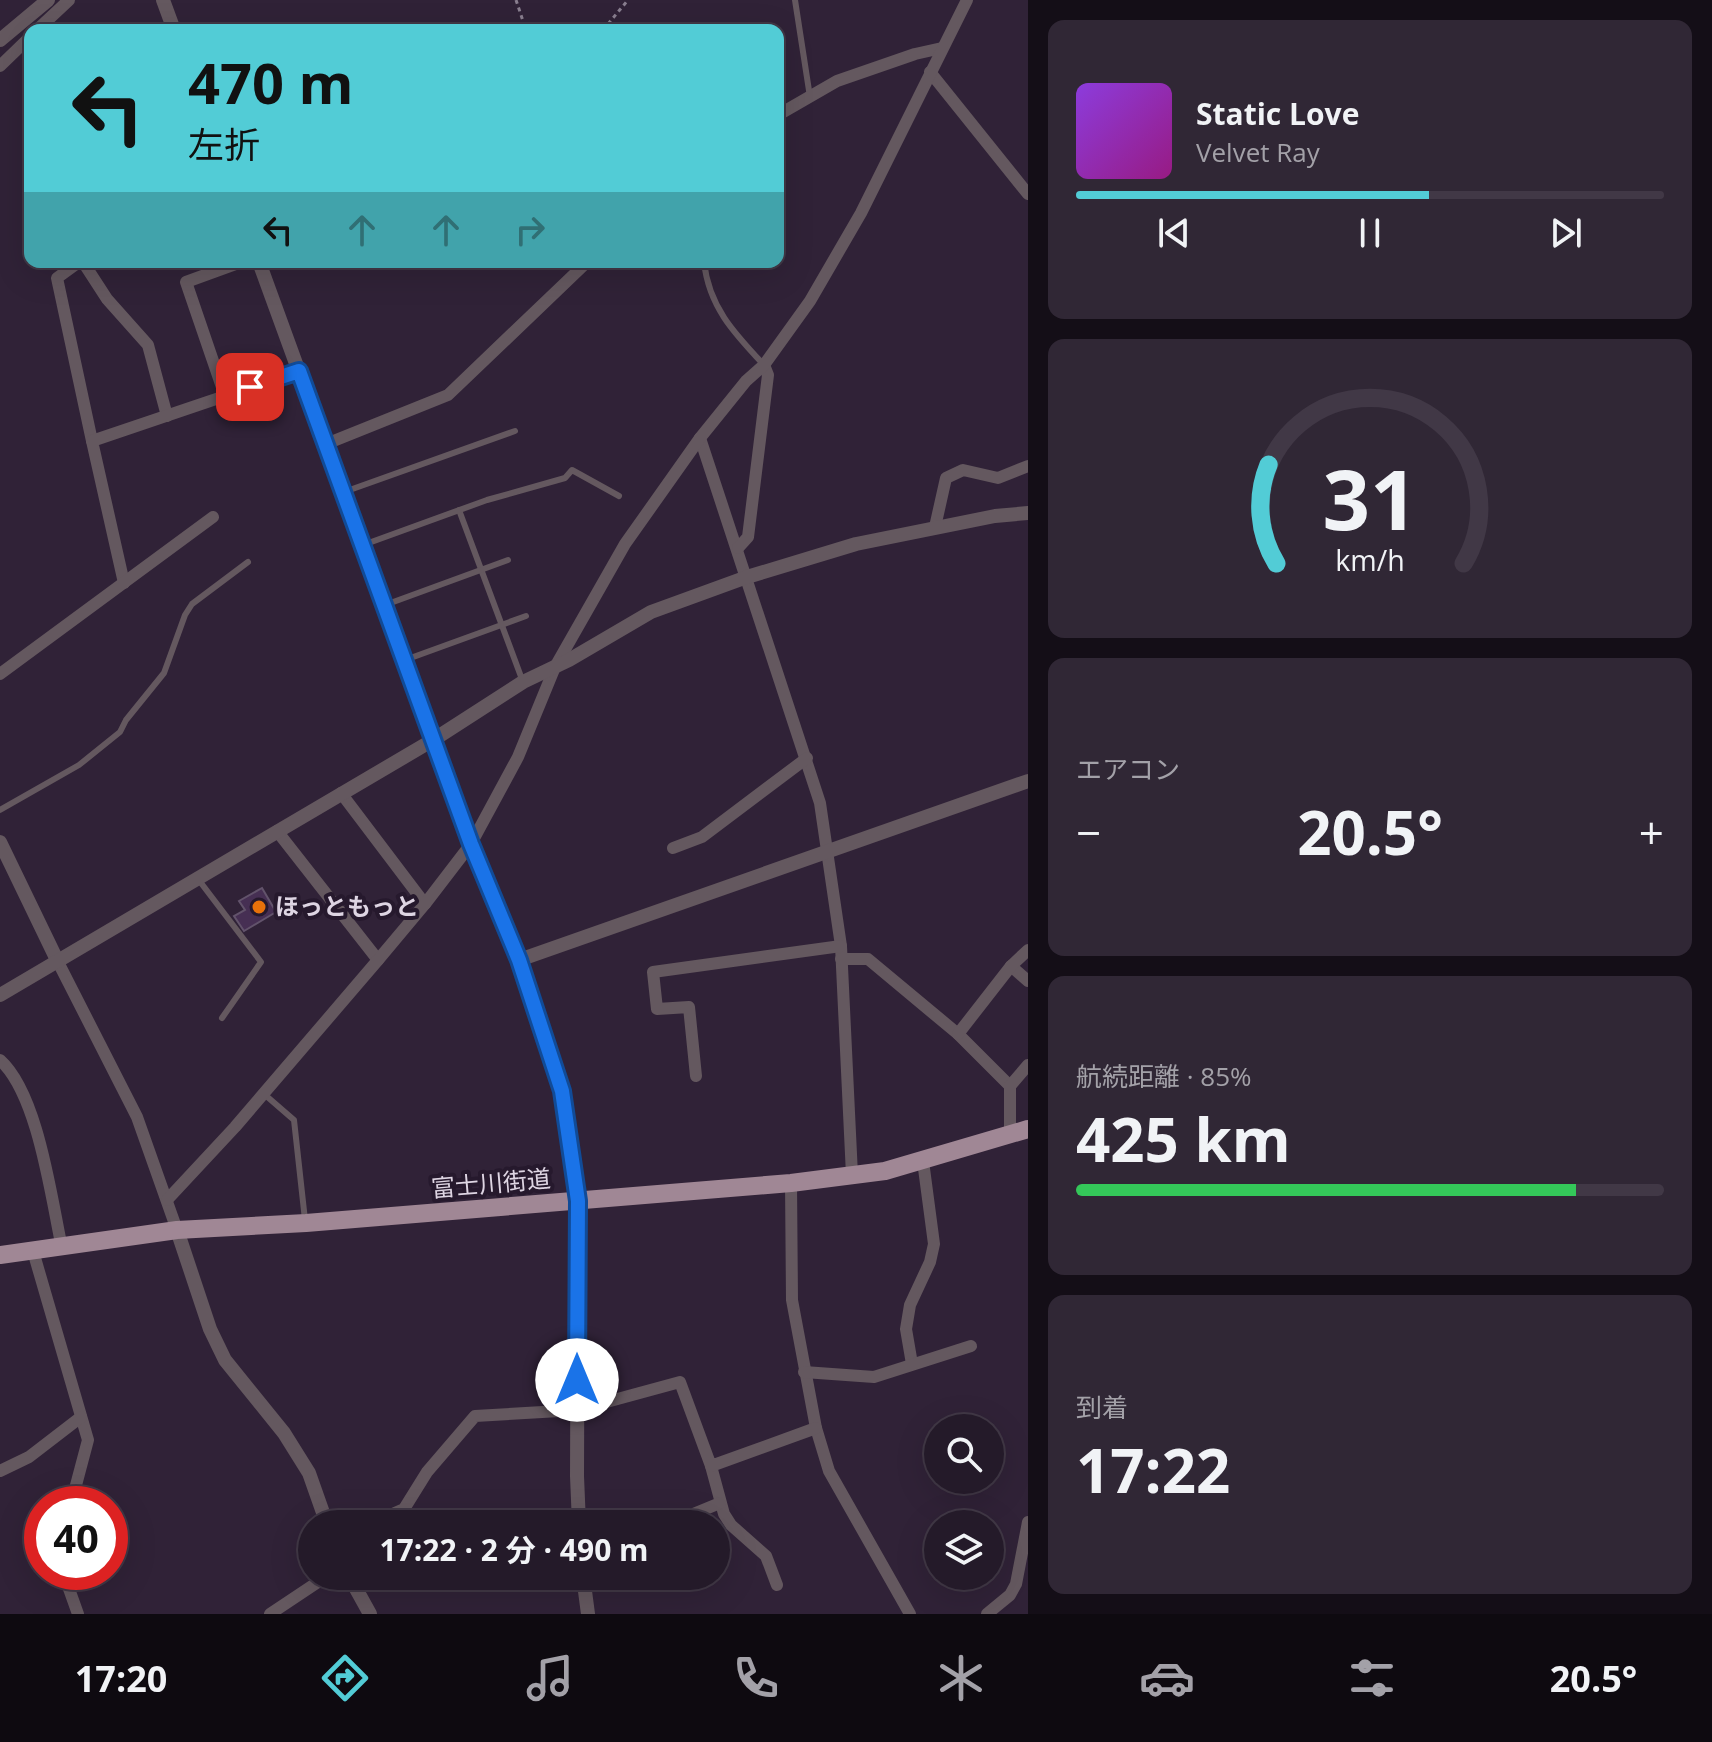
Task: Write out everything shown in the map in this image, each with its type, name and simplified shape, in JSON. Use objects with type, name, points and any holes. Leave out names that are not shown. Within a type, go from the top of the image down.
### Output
[{"type":"main road","name":"富士川街道","points":[[0,1255],[177,1230],[306,1223],[791,1183],[885,1171],[1019,1131]]},
{"type":"street","points":[[0,40],[48,0]]},
{"type":"street","points":[[43,24],[69,0]]},
{"type":"street","points":[[163,0],[172,24]]},
{"type":"street","points":[[167,1200],[264,1094],[425,904],[471,844],[511,772],[555,667],[625,544],[700,438],[746,381],[764,365],[810,301],[861,213],[967,0]]},
{"type":"street","points":[[0,66],[24,43]]},
{"type":"street","points":[[784,112],[837,81],[942,48]]},
{"type":"street","points":[[930,72],[1028,194]]},
{"type":"street","points":[[72,268],[57,278],[124,583]]},
{"type":"street","points":[[85,268],[107,299],[148,345],[167,416]]},
{"type":"street","points":[[224,268],[186,282],[225,396]]},
{"type":"street","points":[[261,268],[471,844],[519,960],[562,1091],[578,1201],[579,1510]]},
{"type":"street","points":[[326,444],[448,395],[581,268]]},
{"type":"street","points":[[738,548],[748,537],[768,375],[764,365]]},
{"type":"street","points":[[92,441],[299,371]]},
{"type":"street","points":[[700,438],[820,803],[841,953],[852,1175]]},
{"type":"street","points":[[935,527],[946,478],[963,470],[998,478],[1028,466]]},
{"type":"street","points":[[0,995],[433,740],[523,682],[651,612],[747,577],[856,544],[995,516],[1028,513]]},
{"type":"street","points":[[0,674],[213,517]]},
{"type":"street","points":[[673,848],[702,837],[807,758]]},
{"type":"street","points":[[519,960],[1028,781]]},
{"type":"street","points":[[341,793],[425,904]]},
{"type":"street","points":[[277,831],[378,960]]},
{"type":"street","points":[[0,842],[137,1117],[225,1360],[284,1433],[309,1473],[322,1510]]},
{"type":"street","points":[[958,1034],[1011,966],[1028,950]]},
{"type":"street","points":[[696,1076],[689,1007],[657,1009],[653,972],[841,953],[868,959],[958,1034],[1010,1086],[1019,1131]]},
{"type":"street","points":[[1011,966],[1028,981]]},
{"type":"street","points":[[0,1060],[10,1069],[21,1088],[40,1144],[62,1248]]},
{"type":"street","points":[[1010,1086],[1028,1065]]},
{"type":"street","points":[[912,1364],[906,1329],[910,1305],[930,1262],[934,1244],[923,1161]]},
{"type":"street","points":[[791,1183],[792,1300],[816,1428],[829,1471],[910,1614]]},
{"type":"street","points":[[33,1251],[88,1440],[76,1486]]},
{"type":"street","points":[[804,1372],[874,1377],[971,1346]]},
{"type":"street","points":[[402,1510],[427,1472],[475,1416],[577,1410],[680,1382],[711,1466],[720,1503],[731,1525],[766,1556],[777,1585]]},
{"type":"street","points":[[0,1471],[29,1457],[81,1417]]},
{"type":"street","points":[[711,1466],[816,1428]]},
{"type":"street","points":[[703,1510],[720,1503]]},
{"type":"street","points":[[987,1614],[1010,1595],[1016,1584],[1028,1522]]},
{"type":"street","points":[[69,1590],[78,1614]]},
{"type":"street","points":[[270,1614],[306,1590]]},
{"type":"street","points":[[357,1590],[370,1614]]},
{"type":"street","points":[[585,1590],[588,1614]]},
{"type":"lane","points":[[795,0],[810,97]]},
{"type":"lane","points":[[705,268],[712,296],[729,328],[764,365]]},
{"type":"lane","points":[[344,492],[515,431]]},
{"type":"lane","points":[[363,545],[459,510],[565,478],[572,470],[619,496]]},
{"type":"lane","points":[[459,510],[523,682]]},
{"type":"lane","points":[[385,605],[508,560]]},
{"type":"lane","points":[[0,810],[79,765],[120,732],[164,673],[192,604],[248,562]]},
{"type":"lane","points":[[405,660],[526,616]]},
{"type":"lane","points":[[198,879],[261,962],[222,1018]]},
{"type":"lane","points":[[264,1094],[294,1120],[306,1223]]},
{"type":"path","points":[[516,0],[524,24]]},
{"type":"path","points":[[608,24],[628,0]]},
{"type":"building","points":[[262,888],[276,912],[244,931],[234,916],[245,910],[239,901]]},
{"type":"place","name":"ほっともっと","points":[[259,907]]},
{"type":"route","points":[[250,387],[299,371],[471,844],[519,960],[562,1091],[578,1201],[577,1380]]}]
